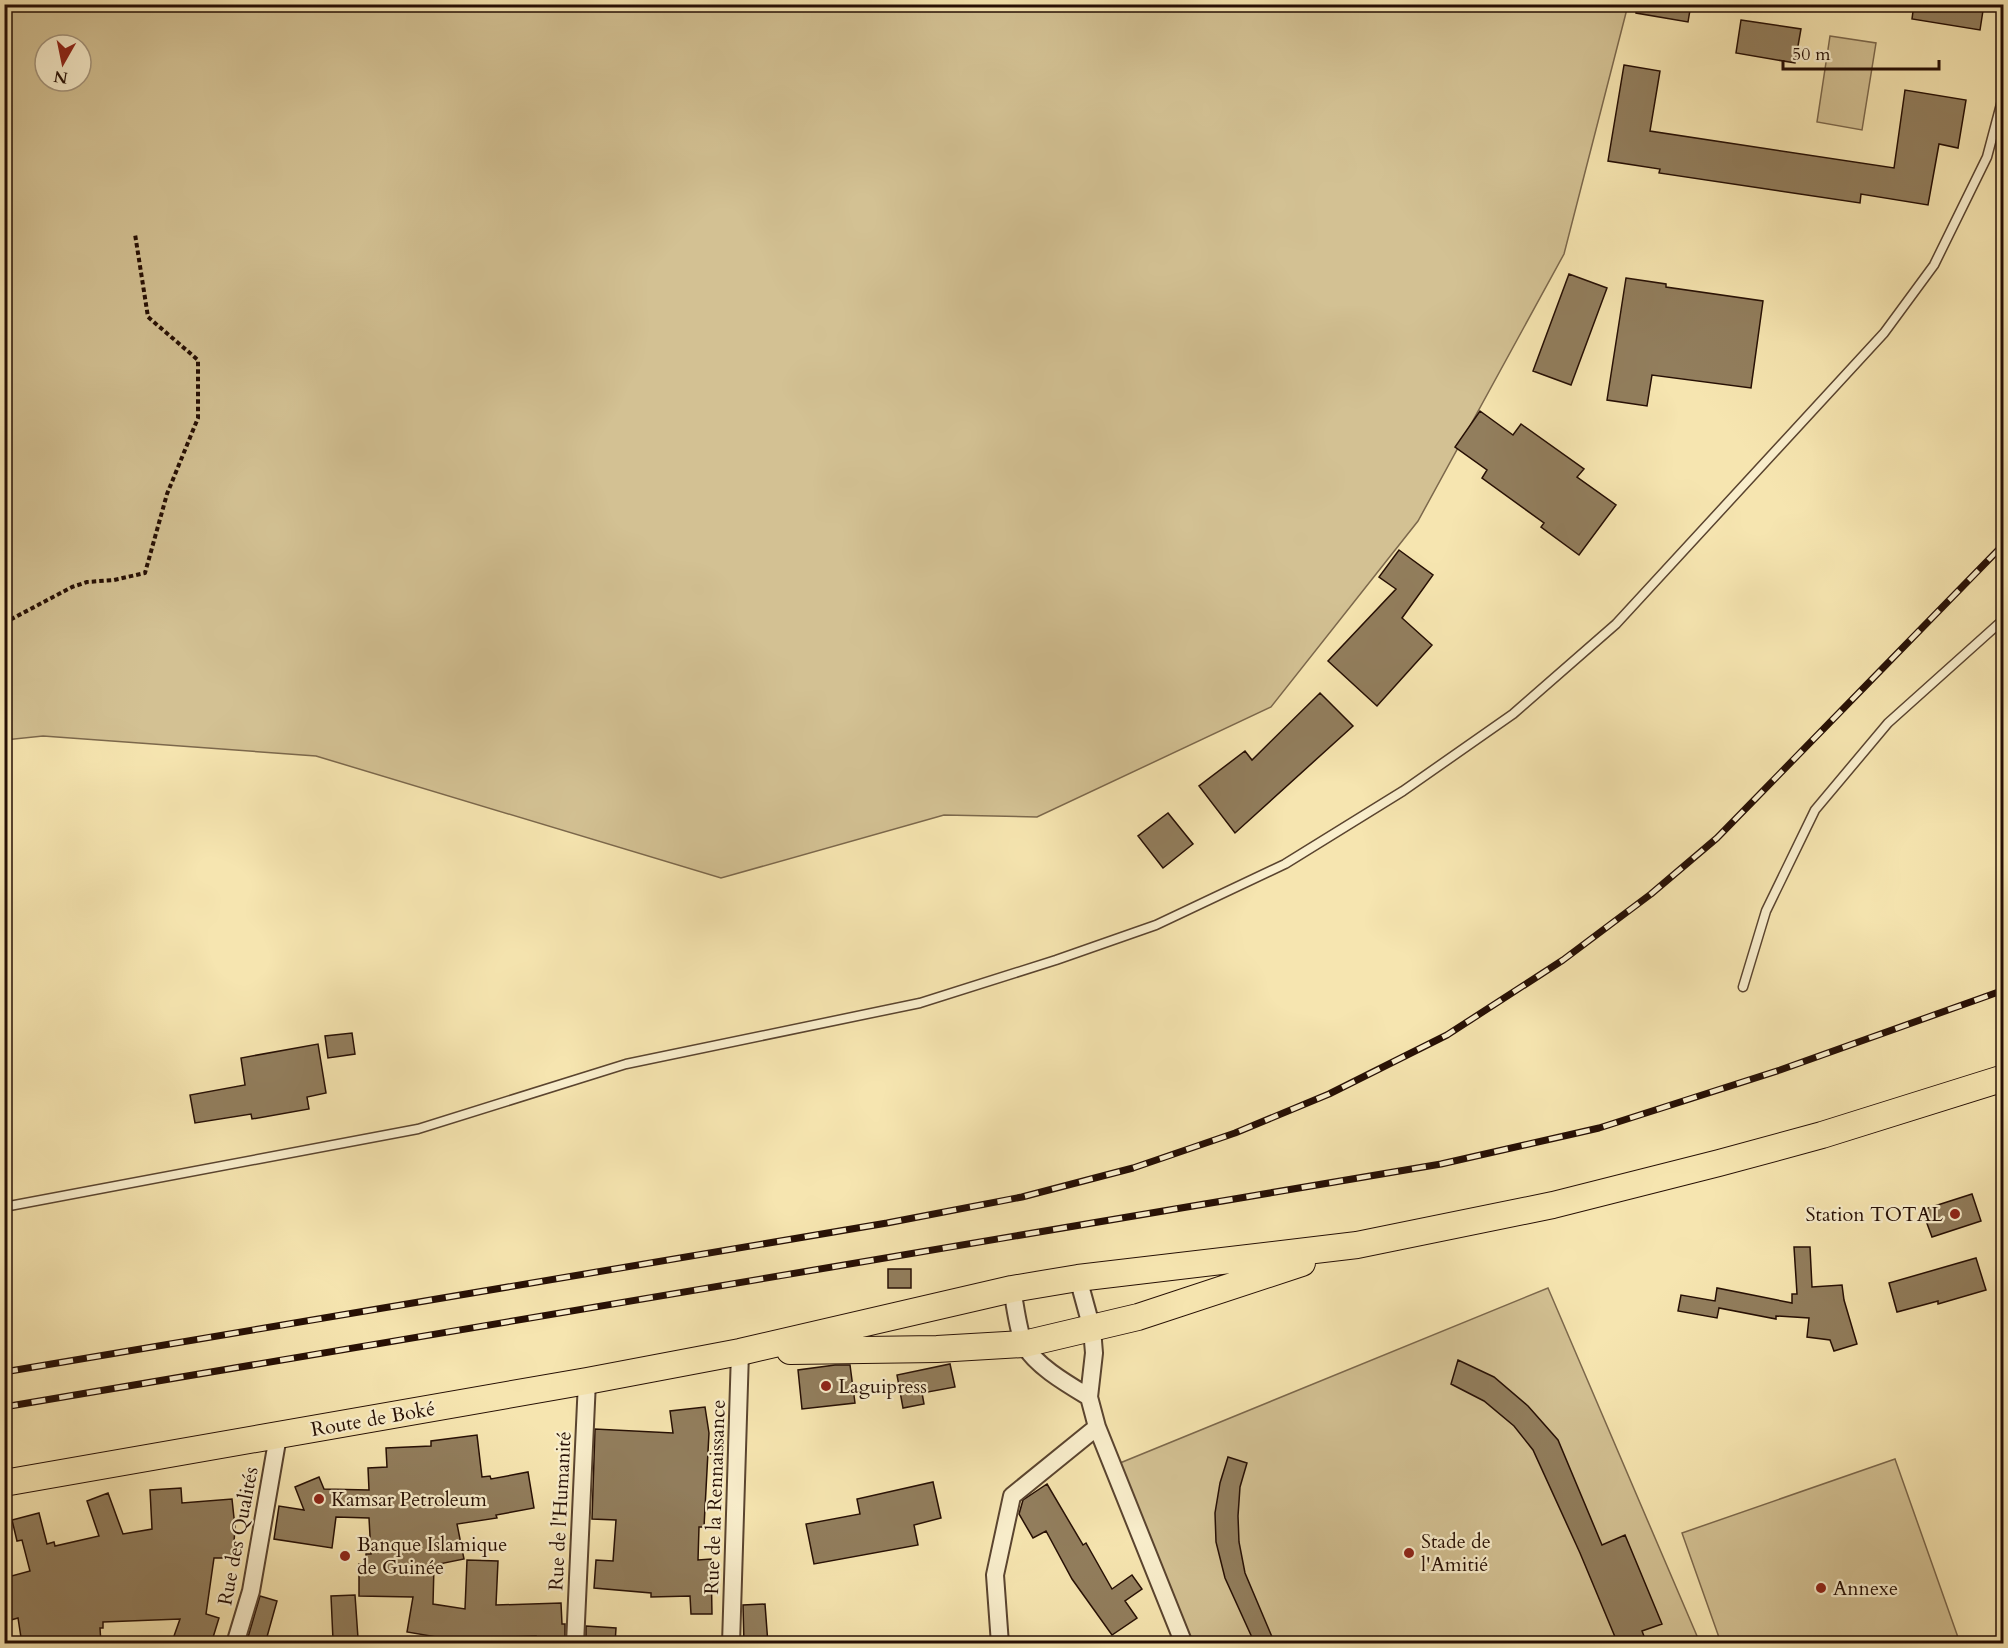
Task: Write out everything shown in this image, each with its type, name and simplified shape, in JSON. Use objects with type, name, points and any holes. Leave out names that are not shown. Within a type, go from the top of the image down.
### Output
[{"type":"main road","points":[[740,1352],[1012,1288],[1357,1245],[1553,1205],[1719,1163],[2002,1083]]},
{"type":"main road","points":[[740,1352],[937,1349],[1024,1344],[1138,1317],[1357,1245]]},
{"type":"main road","name":"Route de Boké","points":[[4,1483],[740,1352]]},
{"type":"street","points":[[1078,1278],[1092,1329],[1094,1353],[1089,1397],[1097,1426],[1184,1644]]},
{"type":"street","points":[[1012,1288],[1024,1344],[1041,1365],[1089,1397]]},
{"type":"street","name":"Rue de la Rennaissance","points":[[731,1644],[740,1352]]},
{"type":"street","name":"Rue de l'Humanité","points":[[575,1644],[587,1381]]},
{"type":"street","points":[[1000,1644],[995,1575],[1012,1496],[1097,1426]]},
{"type":"street","name":"Rue des Qualités","points":[[235,1644],[251,1591],[278,1436]]},
{"type":"lane","points":[[4,1207],[418,1129],[627,1064],[920,1003],[1056,960],[1156,925],[1285,864],[1403,791],[1513,714],[1616,624],[1884,333],[1934,265],[1987,157],[2004,93]]},
{"type":"lane","points":[[1743,987],[1766,911],[1815,810],[1888,723],[2004,619]]},
{"type":"path","points":[[4,623],[72,586],[145,573],[167,494],[198,418],[198,360],[148,317],[135,234]]},
{"type":"shaded area","points":[[4,5],[1628,5],[1564,254],[1418,521],[1271,707],[1037,817],[944,815],[721,878],[316,756],[43,736],[5,740]]},
{"type":"shaded area","points":[[1830,36],[1876,43],[1862,130],[1817,122]]},
{"type":"shaded area","name":"Stade de l'Amitié","points":[[1548,1288],[1700,1643],[1193,1643],[1120,1463]]},
{"type":"shaded area","name":"Annexe","points":[[1895,1459],[1960,1643],[1721,1643],[1682,1533]]},
{"type":"building","points":[[1636,4],[1691,4],[1688,22],[1636,13]]},
{"type":"building","points":[[1914,4],[1984,4],[1980,30],[1912,19]]},
{"type":"building","points":[[1741,20],[1801,29],[1795,63],[1736,53]]},
{"type":"building","points":[[1624,65],[1660,71],[1650,131],[1894,168],[1905,90],[1966,100],[1958,148],[1939,144],[1928,205],[1861,194],[1860,203],[1659,173],[1660,169],[1608,161]]},
{"type":"building","points":[[1569,274],[1607,288],[1571,385],[1533,371]]},
{"type":"building","points":[[1626,278],[1666,284],[1666,287],[1763,301],[1751,388],[1652,375],[1647,406],[1607,400]]},
{"type":"building","points":[[1480,411],[1513,435],[1521,424],[1584,469],[1577,477],[1616,505],[1579,555],[1541,527],[1544,523],[1482,478],[1487,470],[1455,447]]},
{"type":"building","points":[[1399,550],[1433,575],[1402,618],[1432,645],[1377,706],[1328,661],[1396,589],[1379,577]]},
{"type":"building","points":[[1320,693],[1353,726],[1235,833],[1199,786],[1245,751],[1252,760]]},
{"type":"building","points":[[1168,813],[1193,844],[1163,868],[1138,836]]},
{"type":"building","points":[[352,1033],[355,1054],[328,1058],[325,1036]]},
{"type":"building","points":[[318,1044],[326,1093],[307,1097],[309,1109],[252,1119],[251,1114],[195,1123],[190,1095],[245,1085],[241,1058]]},
{"type":"building","points":[[1972,1194],[1981,1221],[1932,1237],[1922,1210]]},
{"type":"building","points":[[1794,1247],[1810,1247],[1812,1287],[1842,1285],[1857,1344],[1834,1351],[1830,1340],[1807,1337],[1809,1318],[1776,1316],[1776,1319],[1719,1308],[1717,1318],[1678,1311],[1681,1295],[1715,1301],[1717,1288],[1792,1303],[1792,1294],[1797,1294]]},
{"type":"building","points":[[1976,1258],[1986,1290],[1938,1304],[1938,1301],[1897,1312],[1889,1283]]},
{"type":"building","points":[[888,1269],[911,1269],[911,1288],[888,1288]]},
{"type":"building","points":[[1458,1360],[1494,1377],[1528,1406],[1558,1440],[1602,1545],[1625,1535],[1662,1624],[1642,1631],[1647,1644],[1618,1644],[1533,1450],[1514,1426],[1484,1401],[1451,1384]]},
{"type":"building","points":[[950,1364],[955,1387],[922,1393],[924,1404],[903,1408],[897,1375]]},
{"type":"building","name":"Laguipress","points":[[850,1365],[855,1403],[802,1409],[798,1370]]},
{"type":"building","points":[[705,1407],[709,1433],[704,1527],[699,1527],[698,1560],[711,1559],[712,1614],[691,1614],[690,1596],[651,1597],[651,1593],[594,1588],[596,1560],[613,1561],[616,1520],[592,1519],[595,1429],[673,1433],[670,1411]]},
{"type":"building","points":[[477,1435],[482,1477],[490,1476],[491,1479],[528,1472],[534,1508],[496,1515],[497,1518],[457,1524],[464,1559],[434,1565],[433,1604],[465,1609],[467,1560],[498,1561],[496,1605],[561,1603],[562,1624],[565,1624],[565,1644],[536,1644],[536,1636],[481,1638],[481,1643],[407,1632],[413,1597],[359,1596],[359,1564],[366,1564],[366,1554],[371,1554],[369,1518],[336,1517],[332,1548],[274,1539],[279,1506],[304,1510],[295,1487],[319,1477],[324,1489],[369,1490],[368,1468],[387,1467],[386,1448],[431,1446],[431,1441]]},
{"type":"building","points":[[1228,1457],[1247,1463],[1240,1487],[1239,1542],[1245,1573],[1275,1644],[1255,1644],[1225,1578],[1216,1542],[1215,1513],[1220,1483]]},
{"type":"building","points":[[933,1482],[941,1518],[914,1525],[918,1545],[814,1564],[806,1524],[860,1514],[857,1499]]},
{"type":"building","points":[[1047,1484],[1083,1545],[1086,1543],[1112,1589],[1132,1575],[1142,1589],[1125,1601],[1137,1618],[1112,1635],[1072,1579],[1046,1531],[1033,1538],[1019,1514],[1023,1500]]},
{"type":"building","points":[[181,1488],[182,1503],[232,1499],[235,1527],[233,1558],[214,1558],[206,1614],[219,1618],[211,1644],[197,1644],[174,1636],[180,1619],[103,1622],[103,1628],[100,1628],[101,1644],[22,1644],[18,1618],[4,1622],[4,1578],[30,1571],[22,1540],[17,1541],[12,1520],[39,1513],[47,1544],[54,1542],[55,1546],[99,1536],[87,1501],[108,1493],[123,1534],[152,1529],[150,1490]]},
{"type":"building","points":[[355,1595],[358,1638],[333,1640],[331,1596]]},
{"type":"building","points":[[260,1596],[277,1601],[265,1644],[246,1644]]},
{"type":"building","points":[[765,1604],[768,1644],[744,1644],[743,1605]]},
{"type":"building","points":[[586,1626],[616,1628],[615,1644],[586,1644]]},
{"type":"railway","points":[[4,1372],[887,1223],[1022,1197],[1133,1168],[1235,1133],[1329,1094],[1447,1035],[1563,960],[1651,894],[1717,838],[2004,544]]},
{"type":"railway","points":[[4,1407],[1441,1164],[1599,1128],[1780,1070],[2004,990]]},
{"type":"place","name":"Station TOTAL","points":[[1955,1214]]},
{"type":"place","name":"Laguipress","points":[[826,1386]]},
{"type":"place","name":"Kamsar Petroleum","points":[[319,1499]]},
{"type":"place","name":"Stade de l'Amitié","points":[[1409,1553]]},
{"type":"place","name":"Banque Islamique de Guinée","points":[[345,1556]]},
{"type":"place","name":"Annexe","points":[[1821,1588]]}]
